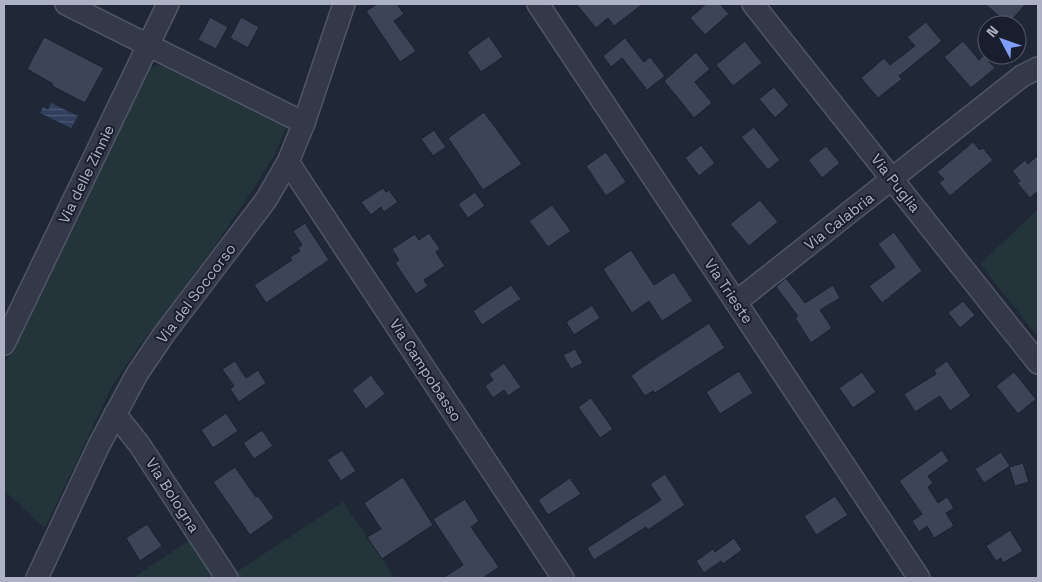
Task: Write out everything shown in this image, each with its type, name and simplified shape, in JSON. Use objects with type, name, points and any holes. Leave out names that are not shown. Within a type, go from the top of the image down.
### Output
[{"type":"street","points":[[66,4],[304,123]]},
{"type":"street","name":"Via delle Zinnie","points":[[4,344],[168,4]]},
{"type":"street","name":"Via del Soccorso","points":[[37,578],[114,414],[136,374],[164,334],[266,200],[288,162],[304,123],[344,4]]},
{"type":"street","name":"Via Trieste","points":[[538,4],[919,578]]},
{"type":"street","name":"Via Puglia","points":[[754,4],[1038,363]]},
{"type":"street","name":"Via Calabria","points":[[736,302],[1022,76],[1038,68]]},
{"type":"street","name":"Via Campobasso","points":[[288,162],[563,578]]},
{"type":"street","name":"Via Bologna","points":[[114,414],[139,444],[228,578]]},
{"type":"shaded area","points":[[167,62],[288,123],[274,156],[250,194],[210,253],[137,349],[112,386],[44,528],[4,490],[4,365],[148,69]]},
{"type":"shaded area","points":[[1038,209],[1038,337],[980,264]]},
{"type":"shaded area","points":[[343,502],[395,578],[238,578],[235,573]]},
{"type":"shaded area","points":[[190,540],[216,578],[133,578]]},
{"type":"water","points":[[51,103],[78,116],[71,128],[40,113],[43,107],[48,110]]},
{"type":"building","points":[[377,4],[397,4],[404,14],[394,21],[416,51],[400,62],[366,11]]},
{"type":"building","points":[[576,4],[643,4],[614,26],[608,18],[596,28]]},
{"type":"building","points":[[706,4],[720,4],[729,14],[705,35],[690,18]]},
{"type":"building","points":[[985,4],[1026,4],[1016,15],[998,15]]},
{"type":"building","points":[[210,17],[228,27],[216,49],[198,40]]},
{"type":"building","points":[[241,17],[259,27],[248,48],[230,38]]},
{"type":"building","points":[[926,22],[942,41],[899,76],[902,79],[878,98],[861,78],[884,58],[890,65],[915,46],[907,37]]},
{"type":"building","points":[[489,36],[503,57],[481,72],[467,52]]},
{"type":"building","points":[[44,37],[104,68],[85,103],[52,86],[53,84],[27,69]]},
{"type":"building","points":[[625,38],[644,62],[650,57],[665,76],[647,90],[622,58],[611,67],[603,56]]},
{"type":"building","points":[[745,41],[762,63],[733,86],[716,65]]},
{"type":"building","points":[[963,41],[977,58],[977,65],[992,65],[995,68],[971,88],[944,57]]},
{"type":"building","points":[[696,52],[710,69],[695,82],[712,103],[694,118],[664,81]]},
{"type":"building","points":[[774,87],[789,105],[775,118],[759,99]]},
{"type":"building","points":[[484,112],[522,164],[483,190],[448,138]]},
{"type":"building","points":[[754,127],[780,160],[768,170],[741,137]]},
{"type":"building","points":[[434,130],[446,147],[433,156],[421,139]]},
{"type":"building","points":[[973,142],[980,150],[983,148],[993,160],[950,196],[939,183],[944,179],[937,172]]},
{"type":"building","points":[[701,145],[715,163],[699,176],[685,158]]},
{"type":"building","points":[[826,146],[840,163],[822,178],[808,160]]},
{"type":"building","points":[[606,152],[626,182],[606,196],[586,166]]},
{"type":"building","points":[[1038,155],[1038,191],[1030,198],[1017,183],[1020,181],[1012,171],[1025,160],[1028,164]]},
{"type":"building","points":[[383,188],[386,192],[389,190],[398,202],[384,212],[381,207],[371,215],[361,202]]},
{"type":"building","points":[[475,192],[485,206],[468,218],[458,204]]},
{"type":"building","points":[[760,200],[778,222],[749,246],[730,224]]},
{"type":"building","points":[[552,205],[571,231],[548,247],[529,221]]},
{"type":"building","points":[[305,223],[329,260],[266,303],[254,285],[292,260],[290,257],[300,251],[298,248],[302,245],[293,231]]},
{"type":"building","points":[[894,232],[922,271],[882,303],[869,286],[895,267],[878,244]]},
{"type":"building","points":[[429,233],[440,249],[436,252],[445,266],[424,280],[428,286],[416,294],[395,263],[399,260],[392,249],[415,234],[419,240]]},
{"type":"building","points":[[631,250],[654,285],[674,272],[693,301],[662,321],[649,301],[632,313],[603,269]]},
{"type":"building","points":[[786,278],[805,303],[833,285],[840,298],[820,310],[832,328],[811,343],[795,318],[798,316],[776,287]]},
{"type":"building","points":[[511,285],[521,299],[482,325],[473,311]]},
{"type":"building","points":[[963,301],[975,315],[960,328],[948,313]]},
{"type":"building","points":[[592,305],[600,318],[574,335],[566,322]]},
{"type":"building","points":[[709,323],[725,348],[655,393],[653,391],[645,396],[631,376]]},
{"type":"building","points":[[575,349],[583,363],[571,369],[563,355]]},
{"type":"building","points":[[235,361],[246,378],[258,370],[266,383],[239,402],[230,389],[234,386],[222,369]]},
{"type":"building","points":[[947,361],[971,396],[950,411],[940,396],[915,412],[904,394],[936,374],[934,370]]},
{"type":"building","points":[[504,363],[521,387],[508,396],[504,390],[493,398],[485,386],[493,380],[489,374]]},
{"type":"building","points":[[739,371],[753,393],[720,414],[706,392]]},
{"type":"building","points":[[862,372],[876,392],[853,408],[839,388]]},
{"type":"building","points":[[1014,372],[1036,399],[1018,414],[996,386]]},
{"type":"building","points":[[371,375],[385,394],[366,409],[352,390]]},
{"type":"building","points":[[591,398],[613,429],[600,438],[578,407]]},
{"type":"building","points":[[226,413],[238,431],[213,448],[201,430]]},
{"type":"building","points":[[262,430],[273,446],[254,459],[243,443]]},
{"type":"building","points":[[342,450],[356,471],[341,481],[327,460]]},
{"type":"building","points":[[942,450],[949,461],[928,476],[933,483],[928,487],[938,503],[947,497],[954,508],[946,513],[954,526],[934,538],[927,526],[919,532],[912,521],[922,514],[899,481]]},
{"type":"building","points":[[1001,452],[1010,466],[984,483],[975,469]]},
{"type":"building","points":[[1023,463],[1029,482],[1015,486],[1009,467]]},
{"type":"building","points":[[235,467],[256,497],[258,496],[274,518],[250,535],[213,482]]},
{"type":"building","points":[[665,474],[685,505],[648,530],[646,527],[594,560],[587,548],[661,500],[650,484]]},
{"type":"building","points":[[403,477],[433,525],[382,559],[367,537],[381,529],[364,503]]},
{"type":"building","points":[[570,478],[581,494],[548,515],[538,500]]},
{"type":"building","points":[[835,496],[848,515],[816,535],[804,516]]},
{"type":"building","points":[[465,499],[479,521],[471,527],[499,567],[483,578],[443,578],[463,565],[433,519]]},
{"type":"building","points":[[147,524],[162,546],[140,561],[126,538]]},
{"type":"building","points":[[1010,530],[1023,551],[1003,563],[1001,558],[996,561],[986,546]]},
{"type":"building","points":[[734,538],[742,550],[723,564],[721,561],[704,573],[696,561],[713,549],[715,552]]}]
